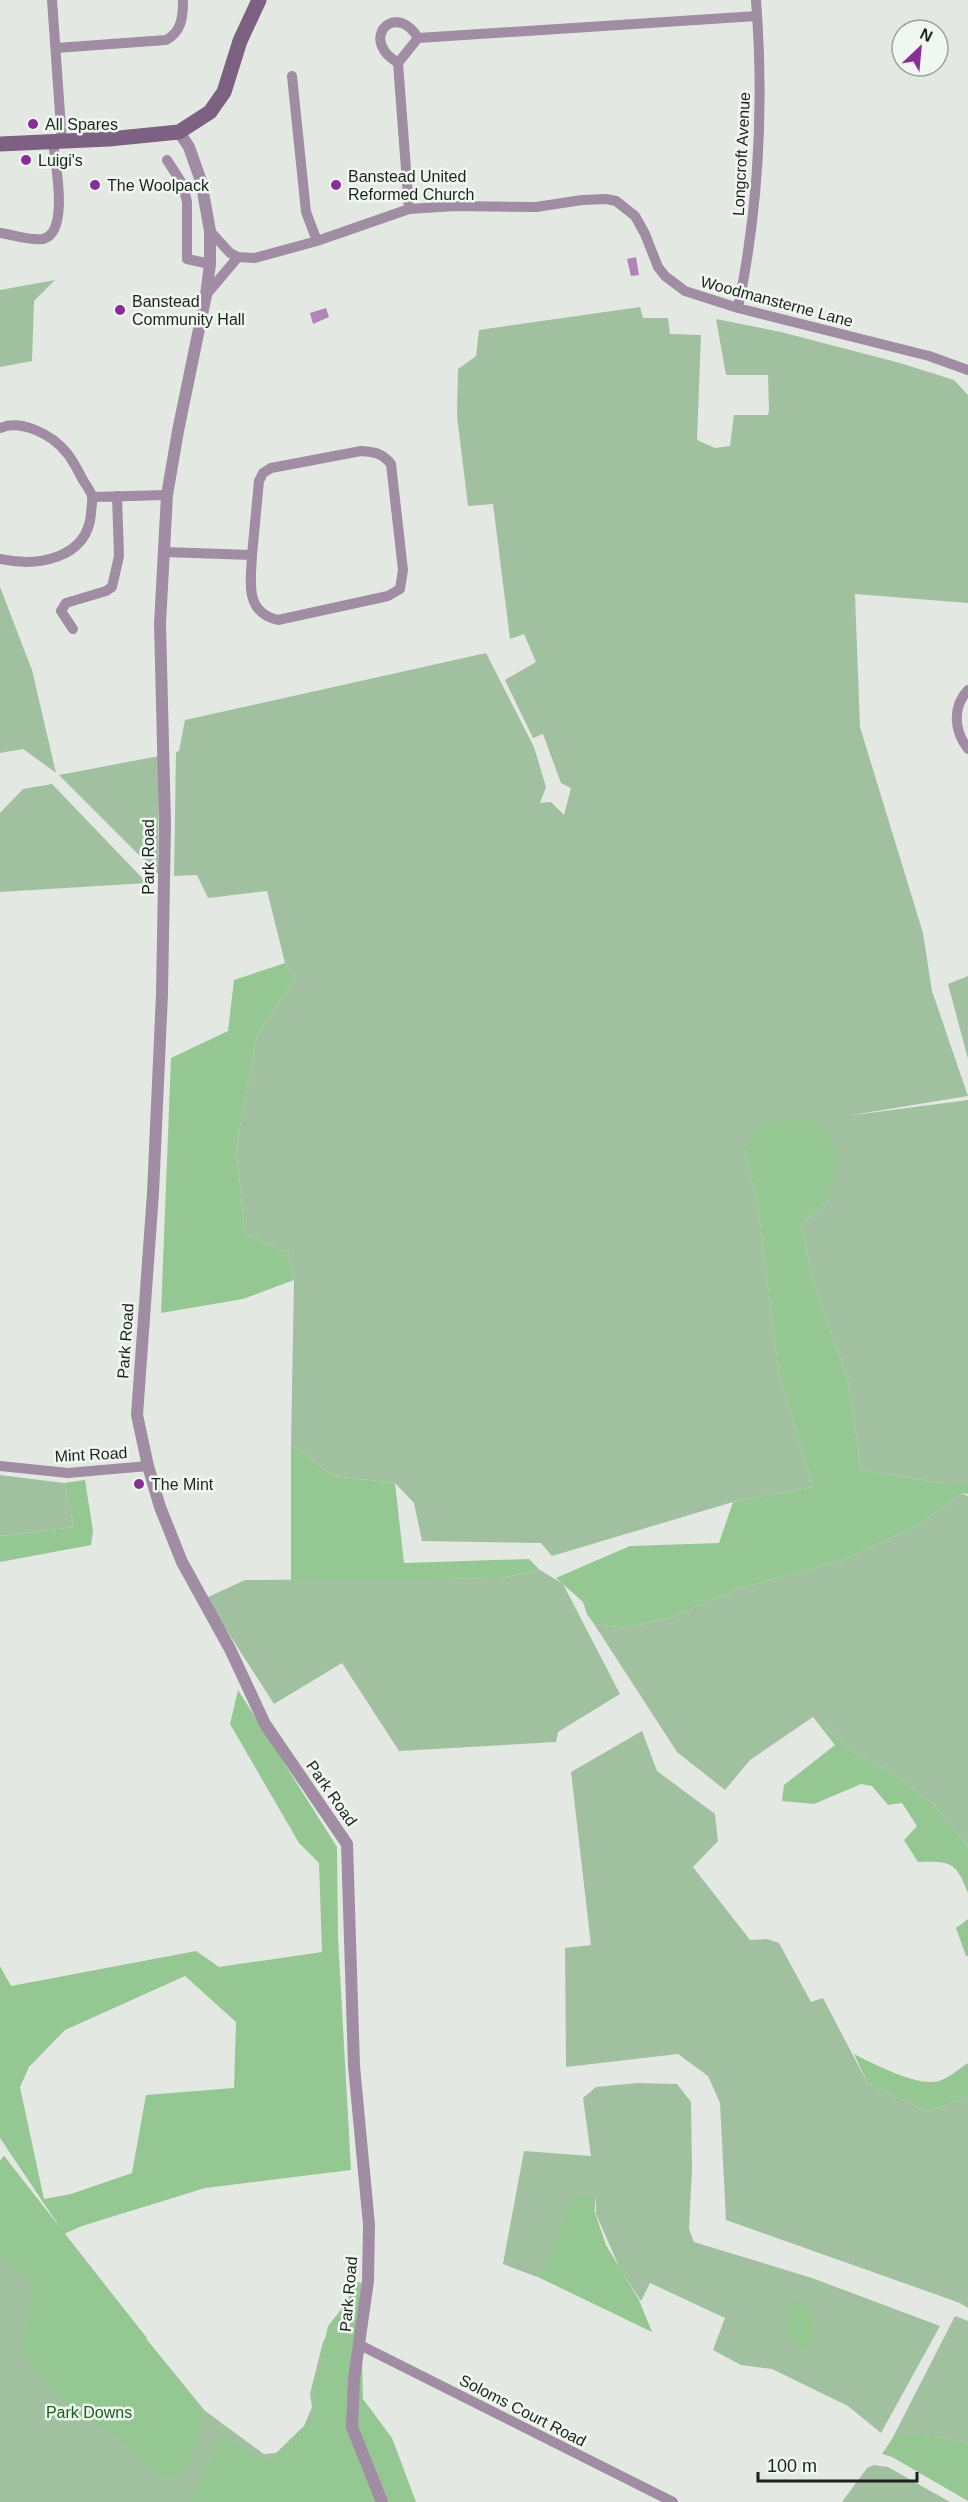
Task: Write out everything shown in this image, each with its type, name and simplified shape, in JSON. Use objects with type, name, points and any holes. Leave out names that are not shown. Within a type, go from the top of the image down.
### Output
[{"type":"main road","points":[[0,144],[160,136],[179,132],[210,112],[224,92],[240,40],[259,0]]},
{"type":"street","points":[[1,233],[33,239],[45,238],[51,235],[55,228],[59,201],[56,48],[52,0]]},
{"type":"street","points":[[56,48],[166,40],[176,33],[181,23],[183,0]]},
{"type":"street","name":"Longcroft Avenue","points":[[738,309],[753,219],[758,161],[760,87],[756,0]]},
{"type":"street","points":[[409,209],[398,63],[418,38],[757,16]]},
{"type":"street","points":[[398,63],[385,53],[381,45],[380,37],[383,29],[392,22],[403,22],[411,27],[418,38]]},
{"type":"street","points":[[292,76],[306,212],[317,241]]},
{"type":"street","name":"Park Road","points":[[179,132],[189,147],[201,181],[210,231],[210,264],[206,296],[167,495],[160,624],[165,824],[162,994],[153,1192],[137,1415],[160,1507],[182,1562],[230,1649],[265,1724],[347,1844],[354,2066],[369,2225],[368,2281],[354,2379],[352,2427],[382,2502]]},
{"type":"street","points":[[167,160],[183,185],[187,202],[187,259],[210,264]]},
{"type":"street","points":[[183,185],[201,181]]},
{"type":"street","name":"Woodmansterne Lane","points":[[238,256],[267,256],[409,209],[455,206],[536,207],[582,200],[616,201],[635,216],[658,267],[665,276],[685,291],[738,309],[929,356],[968,370]]},
{"type":"street","points":[[206,296],[238,256],[222,246],[210,231]]},
{"type":"street","points":[[0,428],[7,425],[21,426],[51,438],[68,453],[93,497],[90,522],[84,539],[65,555],[51,559],[12,561],[0,559]]},
{"type":"street","points":[[361,451],[384,455],[391,464],[403,570],[400,589],[388,596],[296,617],[278,620],[269,618],[256,607],[253,599],[252,555],[259,481],[271,468],[361,451]]},
{"type":"street","points":[[93,497],[167,495]]},
{"type":"street","points":[[73,629],[61,611],[63,606],[66,603],[106,591],[112,587],[116,576],[119,556],[117,496]]},
{"type":"street","points":[[164,552],[252,555]]},
{"type":"street","points":[[968,690],[957,705],[958,731],[968,749]]},
{"type":"street","name":"Mint Road","points":[[0,1466],[68,1473],[148,1466]]},
{"type":"street","name":"Soloms Court Road","points":[[360,2345],[674,2502]]},
{"type":"green space","points":[[55,280],[34,301],[32,361],[0,367],[0,290]]},
{"type":"green space","points":[[640,307],[643,318],[668,318],[670,334],[701,335],[697,440],[715,448],[730,446],[734,415],[768,415],[769,410],[768,375],[726,375],[716,319],[781,332],[900,363],[954,380],[968,395],[968,603],[855,594],[860,727],[923,933],[932,991],[968,1096],[846,1116],[968,1100],[968,1484],[947,1484],[861,1470],[848,1381],[813,1280],[801,1224],[828,1200],[744,1150],[758,1206],[779,1374],[813,1487],[733,1502],[552,1556],[541,1543],[422,1541],[414,1503],[395,1483],[333,1476],[291,1444],[294,1280],[288,1253],[245,1234],[236,1148],[257,1035],[295,978],[285,963],[267,891],[208,898],[197,875],[174,876],[176,752],[179,751],[185,720],[486,653],[534,747],[546,787],[540,803],[551,802],[564,815],[571,788],[561,783],[543,734],[533,738],[505,680],[536,662],[524,634],[510,639],[493,504],[468,506],[457,416],[458,369],[476,356],[479,330]]},
{"type":"green space","points":[[0,587],[32,670],[56,773],[23,749],[0,753]]},
{"type":"green space","points":[[159,756],[158,874],[59,775]]},
{"type":"green space","points":[[52,784],[147,883],[0,892],[0,813],[23,789]]},
{"type":"green space","points":[[285,963],[295,978],[257,1035],[236,1148],[245,1234],[288,1253],[294,1280],[243,1299],[161,1313],[171,1058],[228,1031],[234,980]]},
{"type":"green space","points":[[968,976],[968,1059],[948,984]]},
{"type":"green space","points":[[815,1120],[839,1152],[828,1200],[801,1224],[813,1280],[848,1381],[861,1470],[947,1484],[968,1484],[968,1494],[962,1493],[918,1525],[841,1561],[737,1589],[672,1617],[625,1628],[594,1624],[583,1602],[556,1578],[630,1546],[719,1543],[733,1502],[813,1487],[779,1374],[758,1206],[744,1150],[762,1122]]},
{"type":"green space","points":[[291,1444],[333,1476],[395,1483],[404,1563],[529,1559],[540,1570],[501,1578],[291,1581]]},
{"type":"green space","points":[[0,1475],[64,1483],[74,1527],[0,1536]]},
{"type":"green space","points":[[85,1480],[93,1531],[91,1545],[0,1562],[0,1536],[74,1527],[64,1483]]},
{"type":"green space","points":[[962,1493],[968,1496],[968,1846],[934,1805],[899,1778],[852,1751],[813,1717],[750,1760],[725,1790],[677,1752],[594,1624],[625,1628],[672,1617],[737,1589],[841,1561],[918,1525]]},
{"type":"green space","points":[[540,1570],[563,1584],[620,1694],[558,1732],[556,1742],[399,1751],[342,1663],[274,1704],[206,1598],[245,1580],[501,1578]]},
{"type":"green space","points":[[238,1690],[337,1847],[338,1938],[351,2170],[205,2188],[82,2226],[64,2234],[204,2410],[197,2444],[180,2476],[160,2478],[136,2453],[59,2397],[32,2368],[21,2347],[29,2314],[31,2286],[24,2273],[6,2262],[0,2253],[0,2161],[4,2156],[63,2232],[0,2138],[0,1966],[11,1986],[196,1951],[219,1967],[322,1952],[319,1863],[299,1843],[230,1724]],"holes":[[[185,1976],[236,2022],[234,2088],[146,2095],[132,2173],[71,2194],[44,2199],[20,2087],[29,2067],[65,2030]]]},
{"type":"green space","points":[[813,1717],[852,1751],[899,1778],[934,1805],[968,1846],[968,1893],[956,1869],[945,1863],[918,1862],[904,1840],[917,1826],[902,1803],[888,1805],[872,1786],[861,1784],[814,1804],[782,1801],[784,1785],[835,1745]]},
{"type":"green space","points":[[642,1731],[657,1771],[715,1814],[718,1841],[693,1867],[750,1940],[767,1939],[779,1943],[811,2002],[823,1998],[868,2084],[929,2112],[968,2096],[968,2308],[960,2303],[726,2220],[720,2103],[708,2076],[678,2054],[566,2067],[565,1948],[591,1945],[571,1772]]},
{"type":"green space","points":[[968,1919],[968,1956],[966,1956],[956,1928]]},
{"type":"green space","points":[[854,2054],[896,2074],[930,2082],[943,2080],[968,2063],[968,2096],[929,2112],[868,2084]]},
{"type":"green space","points":[[637,2083],[677,2084],[691,2102],[692,2170],[689,2229],[694,2242],[812,2278],[940,2326],[881,2433],[848,2406],[772,2369],[741,2365],[713,2350],[725,2318],[650,2283],[641,2301],[620,2269],[596,2214],[596,2195],[594,2217],[578,2245],[540,2278],[503,2264],[524,2151],[591,2156],[583,2098],[596,2087]]},
{"type":"green space","name":"Park Downs","points":[[4,2156],[204,2410],[264,2454],[276,2453],[304,2426],[312,2407],[310,2394],[323,2342],[357,2282],[362,2283],[349,2364],[377,2502],[0,2502],[0,2161]]},
{"type":"green space","points":[[589,2195],[606,2245],[639,2300],[652,2332],[540,2278],[572,2196]]},
{"type":"green space","points":[[360,2286],[363,2399],[392,2438],[416,2502],[191,2502],[221,2437],[269,2462],[313,2417],[315,2388],[328,2326]]},
{"type":"green space","points":[[791,2300],[809,2306],[814,2321],[812,2343],[801,2350],[784,2330]]},
{"type":"green space","points":[[955,2316],[968,2321],[968,2443],[921,2435],[892,2439]]},
{"type":"green space","points":[[910,2434],[968,2443],[968,2501],[892,2457],[882,2454],[892,2439]]},
{"type":"green space","points":[[874,2465],[888,2467],[950,2502],[842,2502],[867,2468]]},
{"type":"shaded area","points":[[636,257],[639,275],[631,276],[627,259]]},
{"type":"shaded area","points":[[326,308],[329,317],[313,324],[310,313]]},
{"type":"place","name":"All Spares","points":[[33,124]]},
{"type":"place","name":"Luigi's","points":[[26,160]]},
{"type":"place","name":"The Woolpack","points":[[95,185]]},
{"type":"place","name":"Banstead United Reformed Church","points":[[336,185]]},
{"type":"place","name":"Banstead Community Hall","points":[[120,310]]},
{"type":"place","name":"The Mint","points":[[139,1484]]}]
